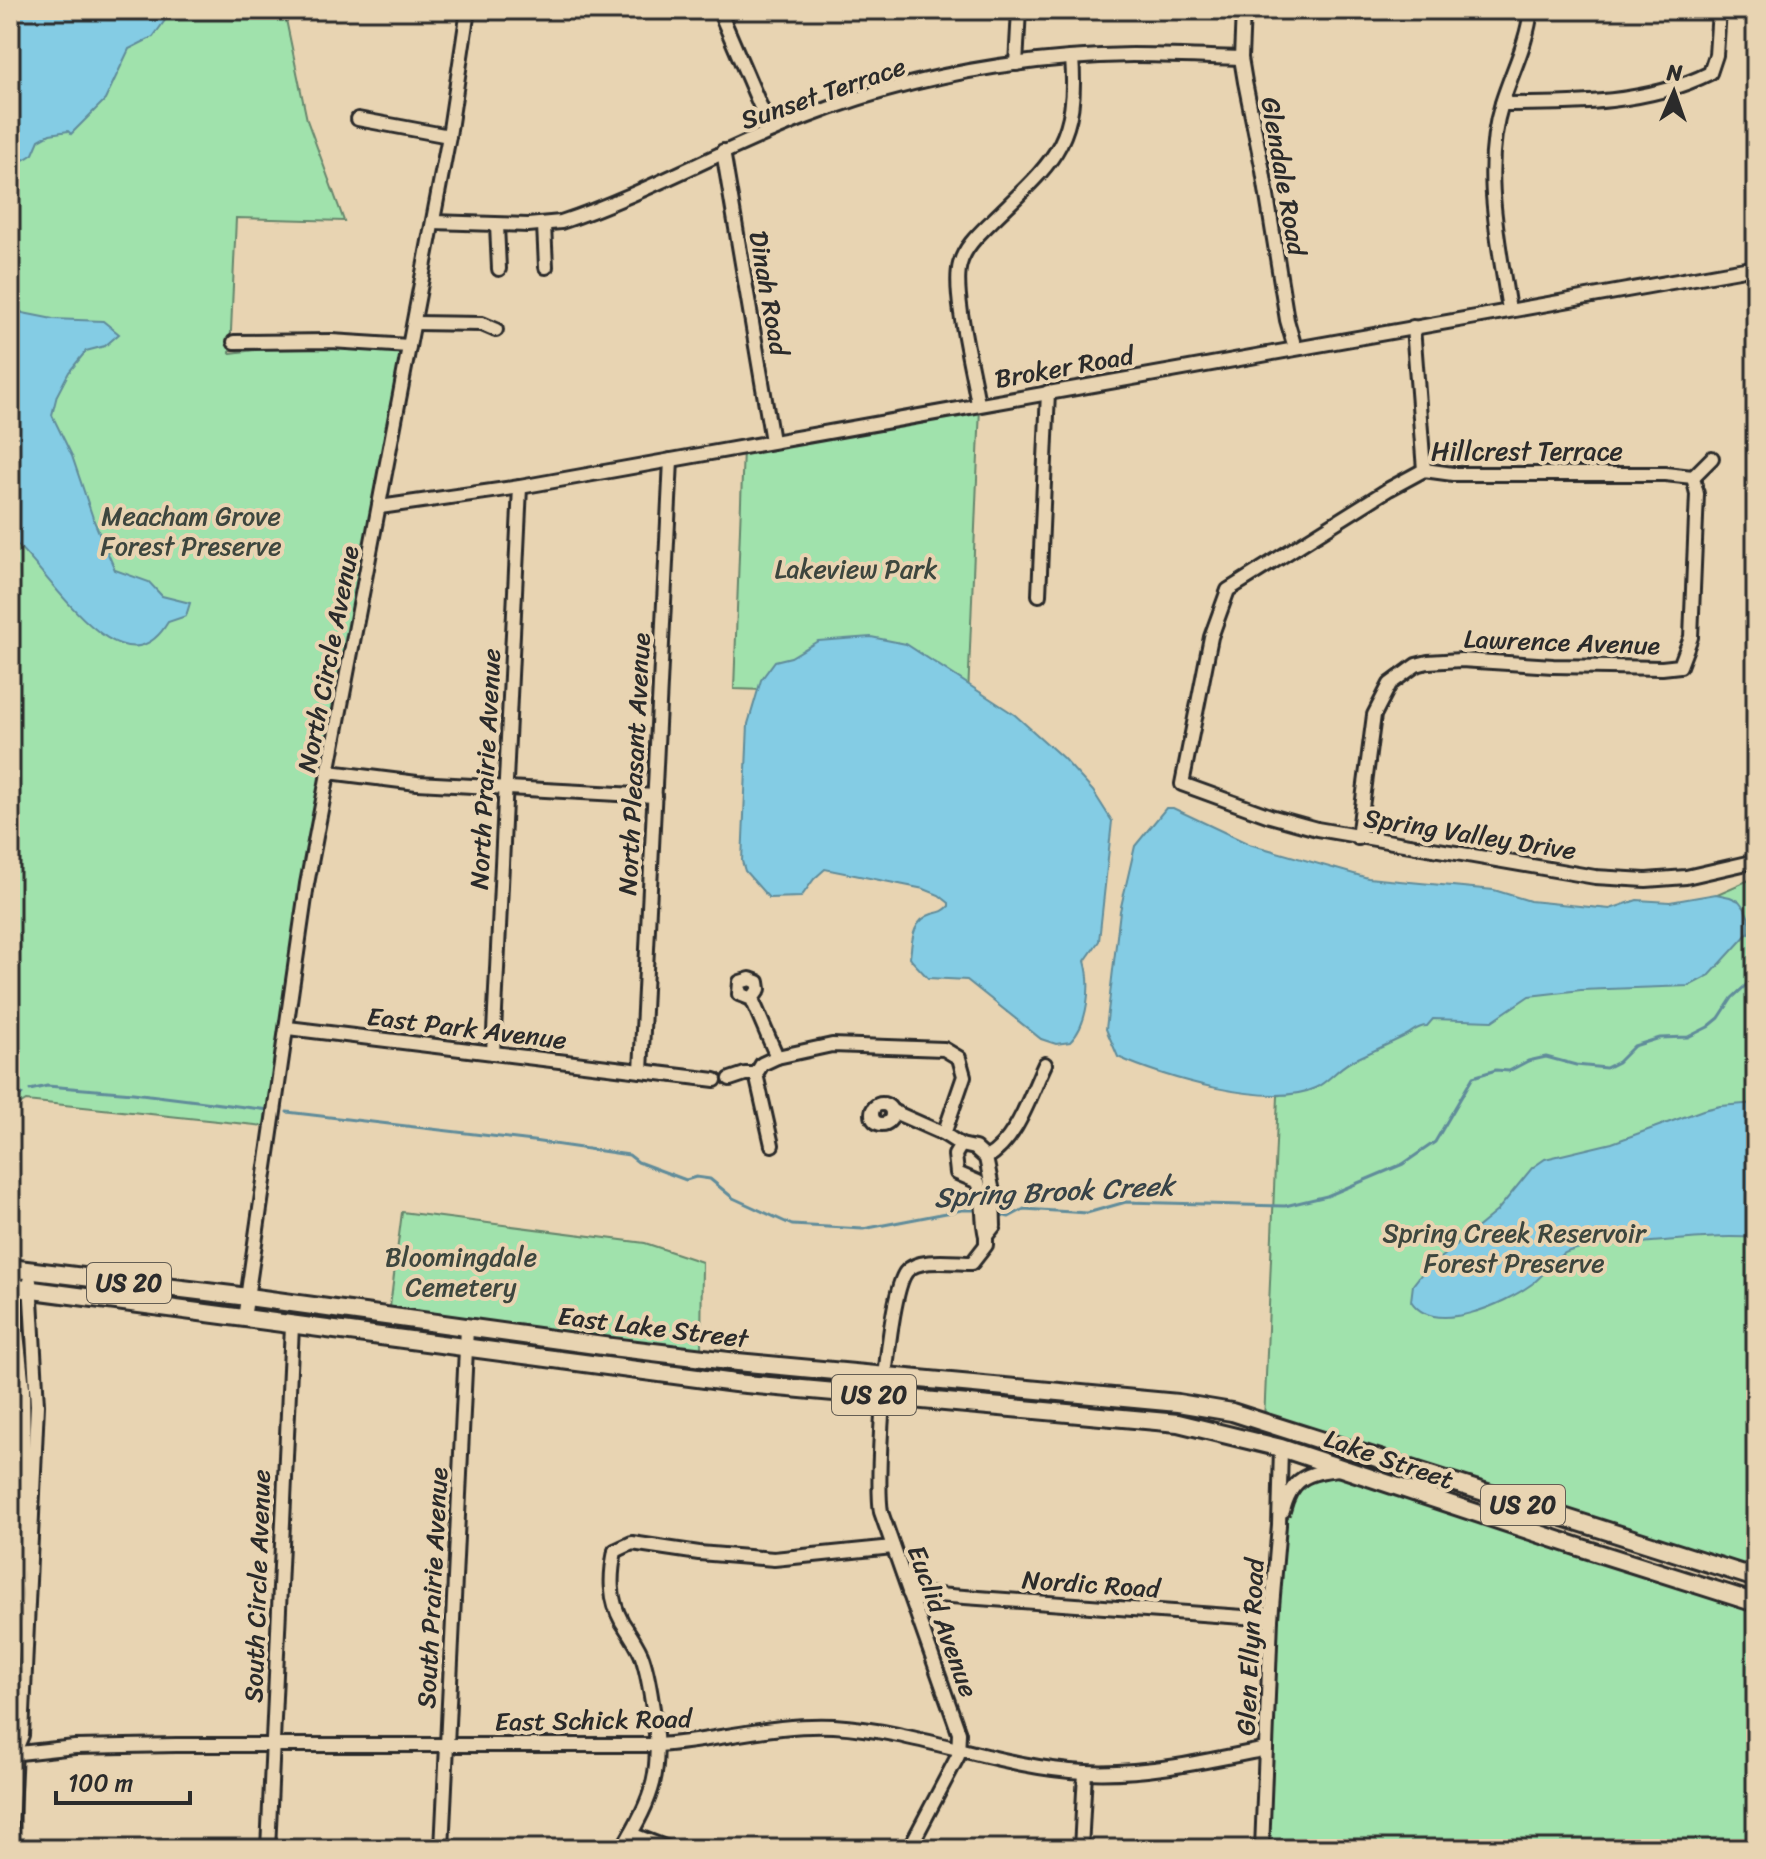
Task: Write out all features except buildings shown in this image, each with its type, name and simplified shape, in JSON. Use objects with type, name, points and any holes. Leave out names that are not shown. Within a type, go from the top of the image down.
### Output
[{"type":"main road","name":"East Lake Street","points":[[18,1269],[737,1362],[1178,1403],[1232,1412],[1290,1431]]},
{"type":"main road","name":"East Lake Street","points":[[18,1288],[735,1383],[1178,1423],[1281,1448]]},
{"type":"main road","points":[[1281,1448],[1290,1431]]},
{"type":"main road","name":"Lake Street","points":[[1290,1431],[1756,1578]]},
{"type":"main road","name":"Lake Street","points":[[1281,1448],[1756,1603]]},
{"type":"street","name":"North Circle Avenue","points":[[244,1319],[307,884],[449,136],[468,10]]},
{"type":"street","points":[[719,10],[771,131]]},
{"type":"street","points":[[1016,64],[1019,10]]},
{"type":"street","name":"Glendale Road","points":[[1243,10],[1241,58],[1287,320],[1295,348]]},
{"type":"street","points":[[1509,310],[1493,205],[1493,159],[1502,104],[1522,52],[1531,10]]},
{"type":"street","points":[[1502,104],[1606,101],[1687,85],[1710,73],[1716,55],[1719,10]]},
{"type":"street","name":"Sunset Terrace","points":[[433,222],[544,225],[583,214],[771,131],[886,91],[951,75],[1072,58],[1129,55],[1241,58]]},
{"type":"street","points":[[978,404],[958,288],[960,265],[970,244],[1048,165],[1060,146],[1073,111],[1072,58]]},
{"type":"street","points":[[358,119],[449,136]]},
{"type":"street","name":"Dinah Road","points":[[723,151],[772,441]]},
{"type":"street","points":[[497,225],[499,269]]},
{"type":"street","points":[[544,225],[546,267]]},
{"type":"street","name":"Broker Road","points":[[380,507],[520,487],[1756,267]]},
{"type":"street","points":[[414,323],[482,324],[496,330]]},
{"type":"street","points":[[1413,327],[1424,470]]},
{"type":"street","points":[[234,342],[331,341],[409,346]]},
{"type":"street","points":[[1039,595],[1048,392]]},
{"type":"street","points":[[1693,477],[1712,458]]},
{"type":"street","name":"North Pleasant Avenue","points":[[641,1071],[671,460]]},
{"type":"street","name":"Hillcrest Terrace","points":[[1182,784],[1211,637],[1228,590],[1424,470],[1453,474],[1665,474],[1693,477]]},
{"type":"street","name":"Lawrence Avenue","points":[[1358,838],[1371,724],[1379,701],[1390,684],[1409,670],[1428,662],[1441,661],[1631,668],[1680,666],[1691,637],[1697,494],[1693,477]]},
{"type":"street","name":"North Prairie Avenue","points":[[493,1053],[520,487]]},
{"type":"street","points":[[329,772],[417,783],[655,796]]},
{"type":"street","name":"Spring Valley Drive","points":[[1182,784],[1270,816],[1358,838],[1595,877],[1686,877],[1756,861]]},
{"type":"street","points":[[752,999],[777,1057]]},
{"type":"street","name":"East Park Avenue","points":[[288,1028],[715,1080]]},
{"type":"street","points":[[772,1145],[756,1074],[762,1064],[777,1057],[832,1045],[944,1049],[959,1058],[964,1076],[944,1134]]},
{"type":"street","points":[[986,1158],[1000,1150],[1010,1136],[1045,1064]]},
{"type":"street","points":[[730,1079],[756,1074]]},
{"type":"street","points":[[892,1111],[961,1145],[975,1148],[986,1158],[988,1212]]},
{"type":"street","points":[[961,1145],[955,1155],[957,1173],[978,1182],[988,1212]]},
{"type":"street","name":"Euclid Avenue","points":[[960,1748],[959,1733],[878,1496],[886,1374],[898,1289],[907,1270],[921,1264],[972,1263],[986,1245],[988,1212]]},
{"type":"street","points":[[10,1849],[12,1753],[22,1735],[16,1666],[37,1405],[18,1288],[18,1269]]},
{"type":"street","name":"South Circle Avenue","points":[[268,1849],[292,1326]]},
{"type":"street","name":"South Prairie Avenue","points":[[442,1849],[467,1328]]},
{"type":"street","name":"Glen Ellyn Road","points":[[1262,1849],[1281,1448]]},
{"type":"street","points":[[1279,1525],[1292,1485],[1315,1471],[1343,1468]]},
{"type":"street","points":[[622,1849],[645,1810],[655,1782],[658,1745],[645,1666],[613,1603],[610,1586],[612,1548],[632,1543],[699,1553],[774,1559],[893,1547]]},
{"type":"street","name":"Nordic Road","points":[[909,1593],[1271,1619]]},
{"type":"street","name":"East Schick Road","points":[[12,1753],[75,1747],[447,1743],[658,1745],[693,1742],[760,1729],[815,1725],[888,1732],[1024,1764],[1085,1772],[1187,1765],[1266,1749]]},
{"type":"street","points":[[909,1849],[960,1748]]},
{"type":"street","points":[[1081,1849],[1085,1772]]},
{"type":"street","points":[[631,1834],[670,1849]]},
{"type":"green space","name":"Meacham Grove Forest Preserve","points":[[10,10],[284,10],[307,120],[344,221],[236,218],[230,353],[331,341],[409,346],[307,884],[274,1127],[26,1101],[10,1111]]},
{"type":"green space","name":"Lakeview Park","points":[[980,407],[968,696],[734,689],[743,449]]},
{"type":"green space","name":"Spring Creek Reservoir Forest Preserve","points":[[1756,877],[1756,1577],[1264,1422],[1278,1096],[1361,1050]]},
{"type":"green space","name":"Bloomingdale Cemetery","points":[[402,1212],[645,1243],[702,1262],[701,1353],[389,1315]]},
{"type":"green space","points":[[1342,1473],[1756,1606],[1756,1849],[1265,1849],[1275,1619],[1283,1525],[1287,1508],[1303,1483],[1318,1475]]},
{"type":"water","points":[[10,10],[167,10],[166,19],[153,37],[129,49],[105,100],[71,134],[68,131],[50,134],[39,140],[33,154],[16,165],[10,178]]},
{"type":"water","points":[[10,304],[23,313],[53,319],[103,321],[119,334],[105,346],[86,351],[69,372],[57,395],[52,415],[72,456],[115,570],[149,582],[162,596],[190,603],[186,616],[168,622],[149,642],[129,646],[107,638],[63,598],[10,538]]},
{"type":"water","points":[[871,637],[906,644],[1015,715],[1063,758],[1093,791],[1112,821],[1099,941],[1085,961],[1088,981],[1085,1015],[1070,1042],[1056,1044],[1041,1039],[967,980],[928,978],[912,961],[911,945],[920,921],[949,906],[939,895],[924,889],[825,869],[801,897],[769,898],[745,871],[742,861],[748,724],[761,680],[775,661],[791,657],[818,641]]},
{"type":"water","points":[[1166,808],[1173,808],[1249,844],[1368,878],[1494,890],[1530,901],[1610,909],[1637,900],[1670,902],[1716,894],[1739,901],[1749,919],[1749,932],[1710,975],[1689,986],[1581,990],[1529,996],[1492,1021],[1433,1019],[1427,1026],[1350,1062],[1315,1088],[1295,1094],[1244,1093],[1216,1088],[1118,1057],[1106,1029],[1120,911],[1135,846]]},
{"type":"water","points":[[1756,1103],[1756,1238],[1698,1238],[1598,1245],[1573,1250],[1560,1256],[1538,1280],[1520,1292],[1470,1313],[1436,1316],[1422,1311],[1411,1301],[1413,1285],[1423,1272],[1497,1211],[1532,1168],[1545,1159],[1612,1143],[1703,1110]]},
{"type":"waterway","points":[[1749,932],[1756,935]]},
{"type":"waterway","name":"Spring Brook Creek","points":[[997,1214],[1009,1217],[1024,1209],[1087,1213],[1126,1202],[1285,1206],[1327,1196],[1403,1164],[1435,1142],[1473,1077],[1496,1070],[1509,1071],[1528,1061],[1546,1057],[1576,1065],[1606,1068],[1618,1062],[1634,1046],[1660,1038],[1688,1037],[1708,1027],[1756,976]]},
{"type":"waterway","name":"Spring Brook Creek","points":[[30,1090],[47,1086],[133,1093],[269,1110]]},
{"type":"waterway","name":"Spring Brook Creek","points":[[10,1108],[22,1094]]},
{"type":"waterway","name":"Spring Brook Creek","points":[[287,1112],[629,1155],[638,1162],[686,1180],[696,1177],[710,1179],[733,1198],[792,1225],[863,1229],[962,1210],[978,1210]]}]
